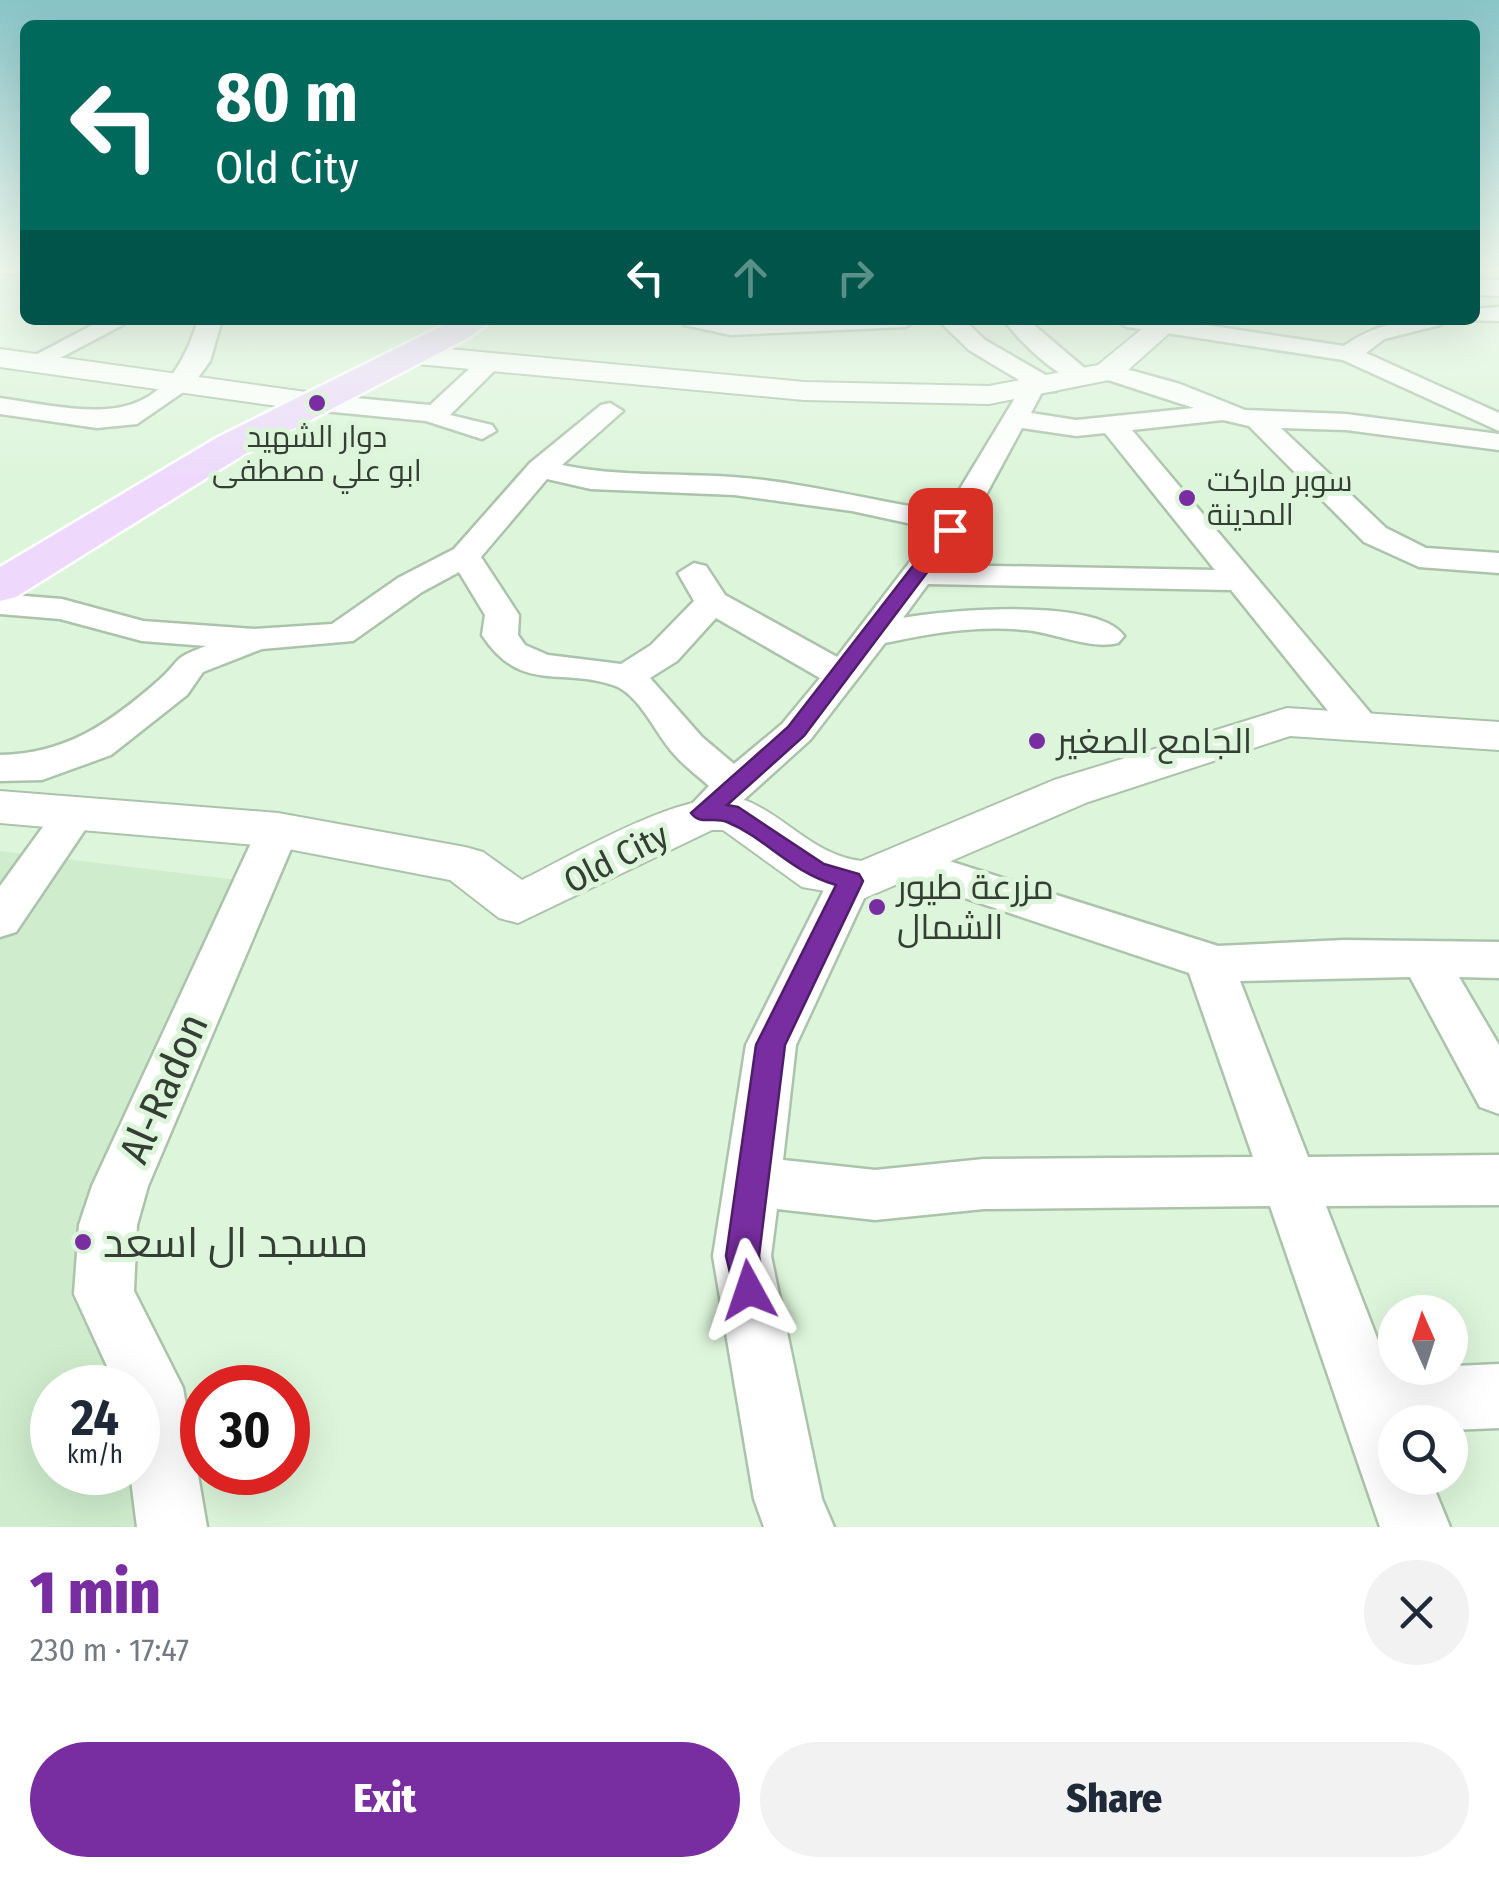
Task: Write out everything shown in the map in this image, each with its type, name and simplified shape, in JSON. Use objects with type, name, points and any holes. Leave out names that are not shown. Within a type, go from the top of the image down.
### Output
[{"type":"main road","points":[[0,587],[174,478],[313,402],[447,337]]},
{"type":"street","points":[[34,362],[85,337]]},
{"type":"street","points":[[0,406],[97,420],[128,418],[183,381],[198,361],[205,337]]},
{"type":"street","points":[[969,337],[1060,428],[1114,426],[1220,412]]},
{"type":"street","points":[[1032,337],[1095,374],[1176,390],[1220,412],[1258,420],[1346,422],[1499,442]]},
{"type":"street","points":[[417,355],[804,391],[1031,398],[1095,374],[1147,337]]},
{"type":"street","points":[[1251,337],[1349,354],[1499,423]]},
{"type":"street","points":[[1349,354],[1372,337]]},
{"type":"street","points":[[0,358],[313,402],[436,414],[490,363]]},
{"type":"street","points":[[465,556],[502,615],[500,636],[512,652],[540,665],[627,676],[657,705],[688,746],[718,800],[796,732],[874,634],[955,523],[1031,398]]},
{"type":"street","points":[[0,604],[62,608],[142,631],[257,639],[341,634],[410,584],[465,556],[540,469],[610,410]]},
{"type":"street","points":[[0,424],[41,412]]},
{"type":"street","points":[[436,414],[439,420],[482,431]]},
{"type":"street","points":[[1258,420],[1375,536],[1419,557],[1499,563]]},
{"type":"street","points":[[1114,426],[1359,724]]},
{"type":"street","points":[[540,469],[591,480],[734,486],[856,502],[899,515],[955,523]]},
{"type":"street","points":[[918,574],[1243,580]]},
{"type":"street","points":[[627,676],[664,653],[703,588],[842,674]]},
{"type":"street","points":[[874,634],[950,620],[1022,618],[1106,636]]},
{"type":"street","points":[[0,768],[42,767],[97,746],[174,687],[190,664],[224,648],[257,639]]},
{"type":"street","points":[[799,1527],[788,1499],[742,1256],[771,1045],[850,881],[873,878],[908,864],[1071,791],[1215,742],[1294,720],[1499,736]]},
{"type":"street","name":"Old City","points":[[0,807],[278,830],[465,865],[518,904],[718,800],[815,870],[850,881]]},
{"type":"street","points":[[0,920],[76,812]]},
{"type":"street","name":"Al-Radon","points":[[172,1527],[151,1388],[104,1294],[108,1225],[120,1186],[278,830]]},
{"type":"street","points":[[908,864],[1209,961],[1240,966],[1344,958],[1499,960]]},
{"type":"street","points":[[1424,958],[1499,1092]]},
{"type":"street","points":[[1209,961],[1378,1424]]},
{"type":"street","points":[[752,1182],[875,1195],[984,1184],[1499,1180]]},
{"type":"street","points":[[1370,1402],[1499,1396]]},
{"type":"street","points":[[1403,1495],[1415,1527]]},
{"type":"shaded area","points":[[0,851],[270,884],[100,1209],[128,1365],[30,1365],[30,1495],[156,1495],[163,1527],[0,1527]]},
{"type":"place","name":"دوار الشهيد ابو علي مصطفى","points":[[317,403]]},
{"type":"place","name":"سوبر ماركت المدينة","points":[[1187,498]]},
{"type":"place","name":"الجامع الصغير","points":[[1037,741]]},
{"type":"place","name":"مزرعة طيور الشمال","points":[[877,907]]},
{"type":"place","name":"مسجد ال اسعد","points":[[83,1242]]},
{"type":"route","points":[[749,1290],[742,1256],[771,1045],[850,881],[815,870],[730,812],[703,813],[796,732],[950,530]]}]
